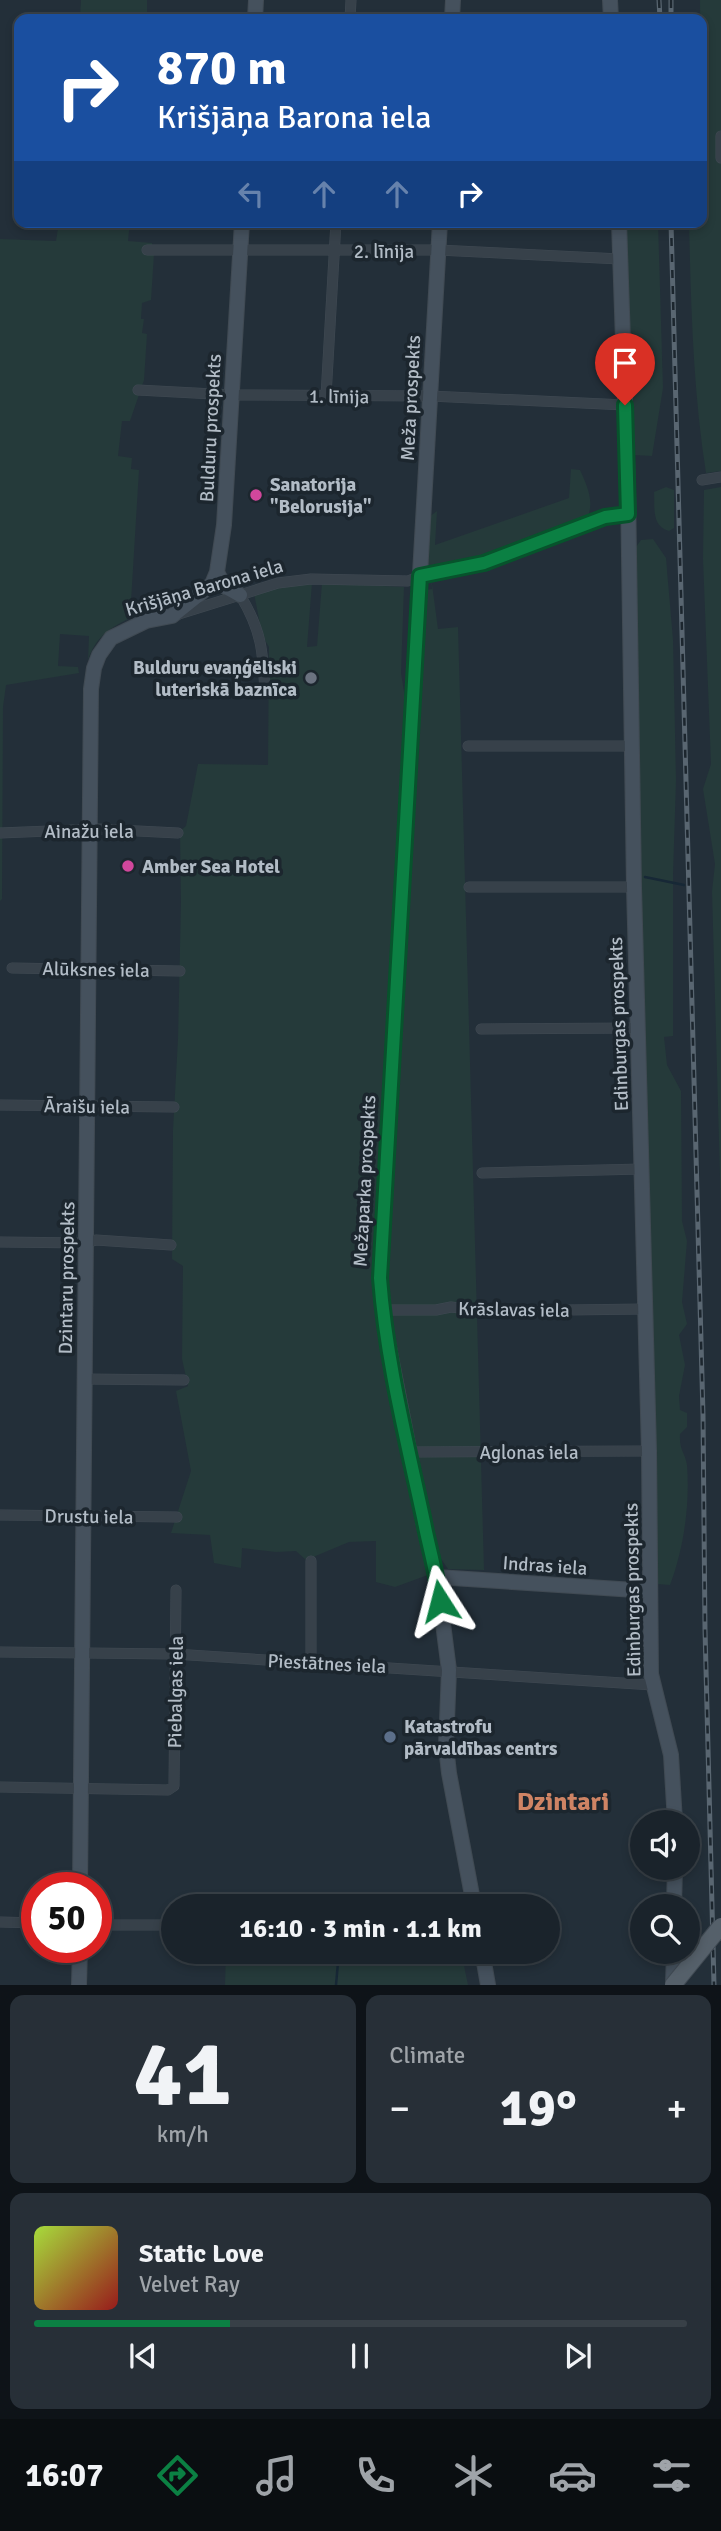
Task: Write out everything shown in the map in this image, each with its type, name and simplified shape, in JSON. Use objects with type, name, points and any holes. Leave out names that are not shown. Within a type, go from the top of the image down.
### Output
[{"type":"main road","points":[[673,1985],[721,1926]]},
{"type":"street","points":[[721,136],[721,158]]},
{"type":"street","name":"Bulduru prospekts","points":[[218,572],[224,525],[242,228]]},
{"type":"street","points":[[326,396],[336,228]]},
{"type":"street","name":"Meža prospekts","points":[[420,576],[440,228]]},
{"type":"street","name":"Edinburgas prospekts","points":[[618,228],[628,514],[653,1685],[671,1755],[674,1810]]},
{"type":"street","name":"2. līnija","points":[[147,250],[438,250],[620,259]]},
{"type":"street","name":"1. līnija","points":[[138,390],[232,395],[430,396],[625,405]]},
{"type":"street","points":[[702,480],[721,477]]},
{"type":"street","name":"Krišjāņa Barona iela","points":[[94,668],[104,645],[111,638],[146,621],[172,616],[278,583],[311,579],[408,580],[484,563],[598,519],[628,514]]},
{"type":"street","points":[[218,572],[224,586],[240,595],[254,618],[262,643],[265,693]]},
{"type":"street","points":[[172,616],[212,584],[218,572]]},
{"type":"street","name":"Mežaparka prospekts","points":[[420,576],[380,1278],[382,1310],[437,1577],[449,1670],[446,1746],[472,1894]]},
{"type":"street","name":"Dzintaru prospekts","points":[[80,1872],[90,710],[94,668]]},
{"type":"street","points":[[468,746],[631,746]]},
{"type":"street","name":"Ainažu iela","points":[[0,833],[178,833]]},
{"type":"street","points":[[469,887],[634,887]]},
{"type":"street","name":"Alūksnes iela","points":[[12,968],[180,971]]},
{"type":"street","points":[[481,1029],[638,1028]]},
{"type":"street","name":"Āraišu iela","points":[[0,1105],[174,1107]]},
{"type":"street","points":[[482,1173],[642,1170]]},
{"type":"street","points":[[0,1242],[86,1243],[96,1240],[171,1245]]},
{"type":"street","name":"Krāslavas iela","points":[[382,1310],[436,1310],[451,1307],[509,1311],[645,1309]]},
{"type":"street","points":[[83,1379],[184,1380]]},
{"type":"street","name":"Aglonas iela","points":[[410,1452],[649,1451]]},
{"type":"street","name":"Drustu iela","points":[[0,1515],[177,1517]]},
{"type":"street","points":[[311,1561],[312,1661]]},
{"type":"street","name":"Indras iela","points":[[437,1577],[650,1591]]},
{"type":"street","name":"Piebalgas iela","points":[[80,1788],[168,1790],[174,1786],[176,1590]]},
{"type":"street","name":"Piestātnes iela","points":[[0,1652],[174,1654],[653,1685]]},
{"type":"street","points":[[0,1787],[80,1788]]},
{"type":"street","points":[[0,1922],[21,1923]]},
{"type":"street","points":[[112,1925],[161,1925]]},
{"type":"street","points":[[79,1985],[80,1963]]},
{"type":"street","points":[[484,1964],[488,1985]]},
{"type":"street","points":[[673,1985],[674,1964]]},
{"type":"green space","points":[[81,0],[147,0],[147,14],[80,14]]},
{"type":"green space","points":[[700,0],[721,0],[721,471],[706,473],[695,379],[689,228],[707,228],[707,14],[700,14]]},
{"type":"green space","points":[[58,228],[129,228],[128,241],[152,243],[154,254],[151,300],[142,303],[141,319],[144,319],[142,333],[147,334],[144,380],[130,421],[122,421],[118,456],[132,458],[131,469],[139,470],[130,618],[104,635],[95,645],[88,660],[89,636],[60,634],[58,666],[78,667],[79,673],[6,685],[3,707],[0,901],[0,239],[56,241]]},
{"type":"green space","points":[[622,228],[658,228],[663,388],[652,456],[634,455]]},
{"type":"green space","points":[[571,469],[580,470],[587,488],[590,506],[587,518],[485,559],[430,568],[427,564],[429,517],[437,511],[435,545],[569,498]]},
{"type":"green space","points":[[666,487],[674,490],[674,528],[669,531],[659,525],[654,510],[654,492]]},
{"type":"green space","points":[[721,487],[721,1212],[712,891],[715,864],[703,789],[711,764],[703,559],[704,490]]},
{"type":"green space","points":[[653,539],[666,558],[673,640],[676,780],[673,1036],[664,1037],[667,1065],[681,1091],[682,1221],[687,1241],[682,1302],[687,1324],[679,1335],[685,1365],[679,1396],[680,1410],[687,1413],[687,1427],[680,1434],[680,1440],[687,1465],[688,1495],[682,1541],[670,1585],[657,1584],[633,551],[641,540]]},
{"type":"green space","points":[[431,577],[438,629],[458,627],[484,1570],[448,1569],[439,1556],[389,1313],[386,1249],[425,590],[432,589]]},
{"type":"green space","points":[[312,583],[307,647],[317,646],[322,583],[404,587],[401,673],[405,698],[373,1261],[375,1300],[386,1379],[428,1575],[395,1587],[376,1582],[376,1541],[349,1542],[306,1560],[296,1551],[276,1552],[242,1548],[241,1568],[214,1563],[210,1535],[171,1533],[191,1471],[176,1391],[188,1386],[182,1359],[183,1266],[172,1259],[173,1130],[181,902],[180,831],[186,826],[198,764],[268,765],[269,647],[262,635],[254,593]]},
{"type":"green space","points":[[226,1964],[464,1964],[468,1985],[225,1985]]},
{"type":"waterway","points":[[645,877],[684,885]]},
{"type":"waterway","points":[[336,1985],[338,1964]]},
{"type":"railway","points":[[659,0],[660,14]]},
{"type":"railway","points":[[671,0],[671,14]]},
{"type":"railway","points":[[671,228],[703,1415],[705,1629],[714,1985]]},
{"type":"place","name":"Sanatorija \"Belorusija\"","points":[[256,495]]},
{"type":"place","name":"Bulduru evaņģēliski luteriskā baznīca","points":[[311,678]]},
{"type":"place","name":"Amber Sea Hotel","points":[[128,866]]},
{"type":"place","name":"Katastrofu pārvaldības centrs","points":[[390,1737]]},
{"type":"district","name":"Dzintari","points":[[563,1801]]},
{"type":"route","points":[[440,1601],[386,1332],[380,1278],[420,576],[484,563],[605,517],[628,514],[625,405]]}]
